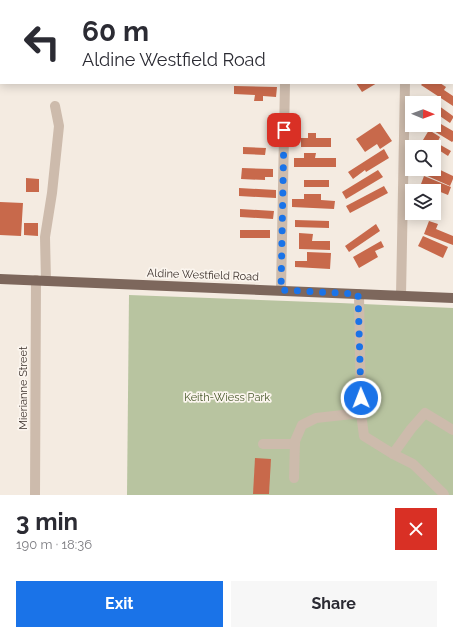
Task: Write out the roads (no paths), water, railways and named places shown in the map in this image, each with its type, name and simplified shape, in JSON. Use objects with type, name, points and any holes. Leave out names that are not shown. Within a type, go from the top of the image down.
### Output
[{"type":"main road","name":"Aldine Westfield Road","points":[[0,279],[453,298]]},
{"type":"street","points":[[281,290],[285,84]]},
{"type":"street","points":[[401,296],[405,84]]},
{"type":"street","name":"Mierianne Street","points":[[35,495],[41,280],[46,262],[45,237],[52,193],[59,126],[55,106]]},
{"type":"street","points":[[358,294],[361,413],[364,436],[393,454],[413,464],[444,495]]},
{"type":"street","points":[[294,478],[295,441],[302,425],[316,418],[361,413]]},
{"type":"street","points":[[393,454],[425,413],[453,430]]},
{"type":"street","points":[[263,444],[295,444]]},
{"type":"park label","name":"Keith-Wiess Park","points":[[227,397]]}]
